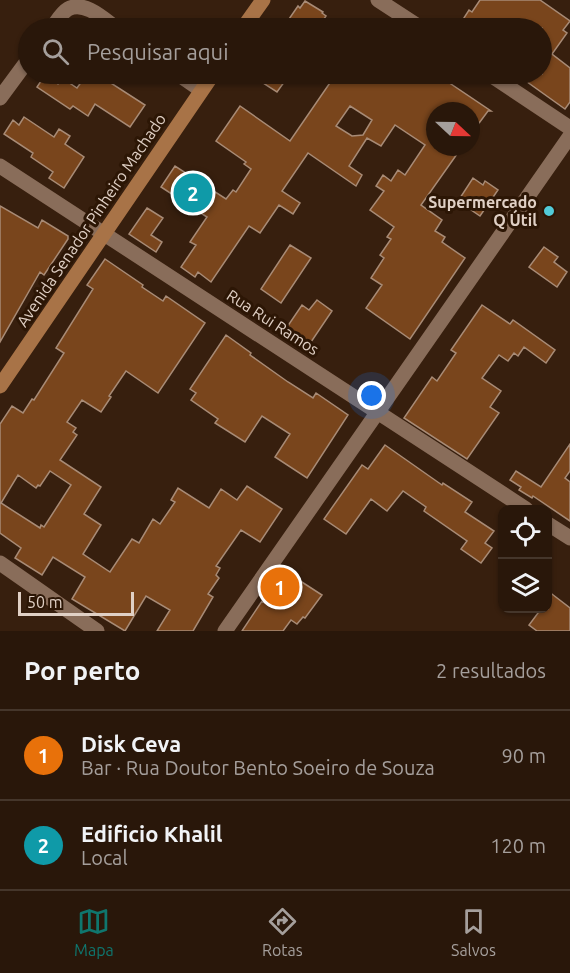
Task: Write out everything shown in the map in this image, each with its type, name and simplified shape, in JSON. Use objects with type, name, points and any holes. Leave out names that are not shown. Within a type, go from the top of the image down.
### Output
[{"type":"main road","points":[[250,18],[263,0]]},
{"type":"main road","name":"Avenida Senador Pinheiro Machado","points":[[0,386],[206,84]]},
{"type":"street","points":[[378,0],[406,18]]},
{"type":"street","points":[[60,18],[66,10],[78,6],[93,11],[102,18]]},
{"type":"street","points":[[0,98],[18,74]]},
{"type":"street","points":[[192,84],[201,90]]},
{"type":"street","points":[[504,84],[570,128]]},
{"type":"street","points":[[225,631],[570,136]]},
{"type":"street","name":"Rua Rui Ramos","points":[[0,166],[518,505]]},
{"type":"street","points":[[552,527],[570,538]]},
{"type":"street","points":[[0,563],[97,631]]},
{"type":"building","points":[[480,0],[540,0],[570,21],[563,30],[567,33],[552,54],[552,18],[464,18],[469,10],[472,12]]},
{"type":"building","points":[[305,1],[326,16],[325,18],[290,18],[298,6],[300,8]]},
{"type":"building","points":[[552,54],[570,68],[570,102],[565,109],[530,84],[552,84]]},
{"type":"building","points":[[39,84],[71,84],[77,88],[80,84],[112,84],[145,105],[130,127],[95,104],[88,116],[73,106],[70,109],[37,87]]},
{"type":"building","points":[[265,84],[283,84],[277,92]]},
{"type":"building","points":[[329,84],[451,84],[478,102],[426,102],[426,156],[456,156],[421,205],[442,220],[435,231],[445,237],[442,242],[465,258],[410,339],[366,308],[382,285],[371,278],[384,258],[380,255],[391,239],[387,237],[394,227],[370,210],[384,191],[376,186],[383,175],[391,181],[398,170],[405,175],[425,145],[395,125],[381,146],[367,138],[349,166],[362,175],[356,186],[308,153],[282,191],[300,203],[293,214],[279,205],[260,233],[249,226],[211,282],[198,272],[195,277],[181,267],[196,245],[190,242],[207,217],[161,187],[175,166],[226,199],[233,190],[236,192],[251,169],[244,164],[246,162],[216,141],[240,106],[290,141]],"holes":[[[350,106],[372,120],[363,135],[352,136],[336,126]]]},
{"type":"building","points":[[480,104],[491,111],[488,111],[480,122]]},
{"type":"building","points":[[24,117],[54,137],[59,129],[70,136],[65,144],[84,157],[64,188],[49,178],[53,172],[31,157],[33,153],[4,134],[13,120],[19,125]]},
{"type":"building","points":[[473,178],[483,185],[485,181],[498,190],[480,216],[458,201]]},
{"type":"building","points":[[0,206],[38,228],[42,220],[68,236],[68,239],[44,275],[40,272],[0,342]]},
{"type":"building","points":[[147,208],[163,218],[151,235],[162,242],[156,252],[129,234]]},
{"type":"building","points":[[290,245],[311,258],[281,303],[261,289]]},
{"type":"building","points":[[544,247],[558,257],[554,262],[567,272],[557,287],[529,267]]},
{"type":"building","points":[[105,259],[163,301],[166,296],[205,323],[158,393],[126,371],[101,412],[82,400],[67,422],[76,428],[73,432],[77,435],[60,460],[101,487],[84,514],[101,525],[83,554],[110,572],[132,539],[139,543],[153,519],[160,524],[175,502],[171,500],[178,488],[209,508],[221,489],[237,500],[247,486],[282,509],[260,542],[241,530],[216,566],[220,568],[216,575],[219,578],[208,594],[213,597],[193,631],[157,631],[170,610],[146,596],[125,631],[72,599],[85,577],[53,557],[42,575],[15,558],[21,548],[0,533],[0,424],[12,406],[23,413],[64,353],[56,348],[93,289],[87,285]],"holes":[[[50,471],[71,485],[44,527],[41,525],[40,528],[1,503],[18,475],[36,488],[40,486]]]},
{"type":"building","points":[[317,300],[332,311],[309,345],[285,330],[302,305],[309,310]]},
{"type":"building","points":[[482,305],[510,324],[513,320],[555,350],[546,363],[524,347],[518,356],[514,353],[508,361],[499,355],[482,378],[501,391],[490,407],[499,413],[467,459],[404,418],[432,377],[437,381],[456,353],[451,350]]},
{"type":"building","points":[[226,335],[288,382],[313,398],[316,393],[348,415],[307,478],[275,457],[290,434],[262,416],[245,442],[215,423],[218,419],[191,400],[196,393],[190,389]]},
{"type":"building","points":[[570,444],[570,471],[565,478],[570,482],[570,521],[552,509],[552,505],[546,505],[519,490],[521,487],[510,480],[516,471],[541,487]]},
{"type":"building","points":[[385,445],[442,485],[443,483],[472,502],[465,512],[494,531],[485,543],[492,548],[481,563],[461,549],[467,541],[424,511],[426,507],[403,491],[387,511],[371,499],[346,534],[324,519],[362,465],[368,469]]},
{"type":"building","points":[[291,575],[322,595],[305,618],[303,617],[297,624],[291,620],[283,631],[242,631],[262,601],[269,606]]},
{"type":"building","points":[[552,594],[570,608],[570,631],[537,631],[529,625],[538,613],[552,613]]},
{"type":"place","name":"Edificio Khalil","points":[[193,193]]},
{"type":"place","name":"Supermercado Q Útil","points":[[549,211]]},
{"type":"place","name":"Disk Ceva","points":[[280,587]]}]
